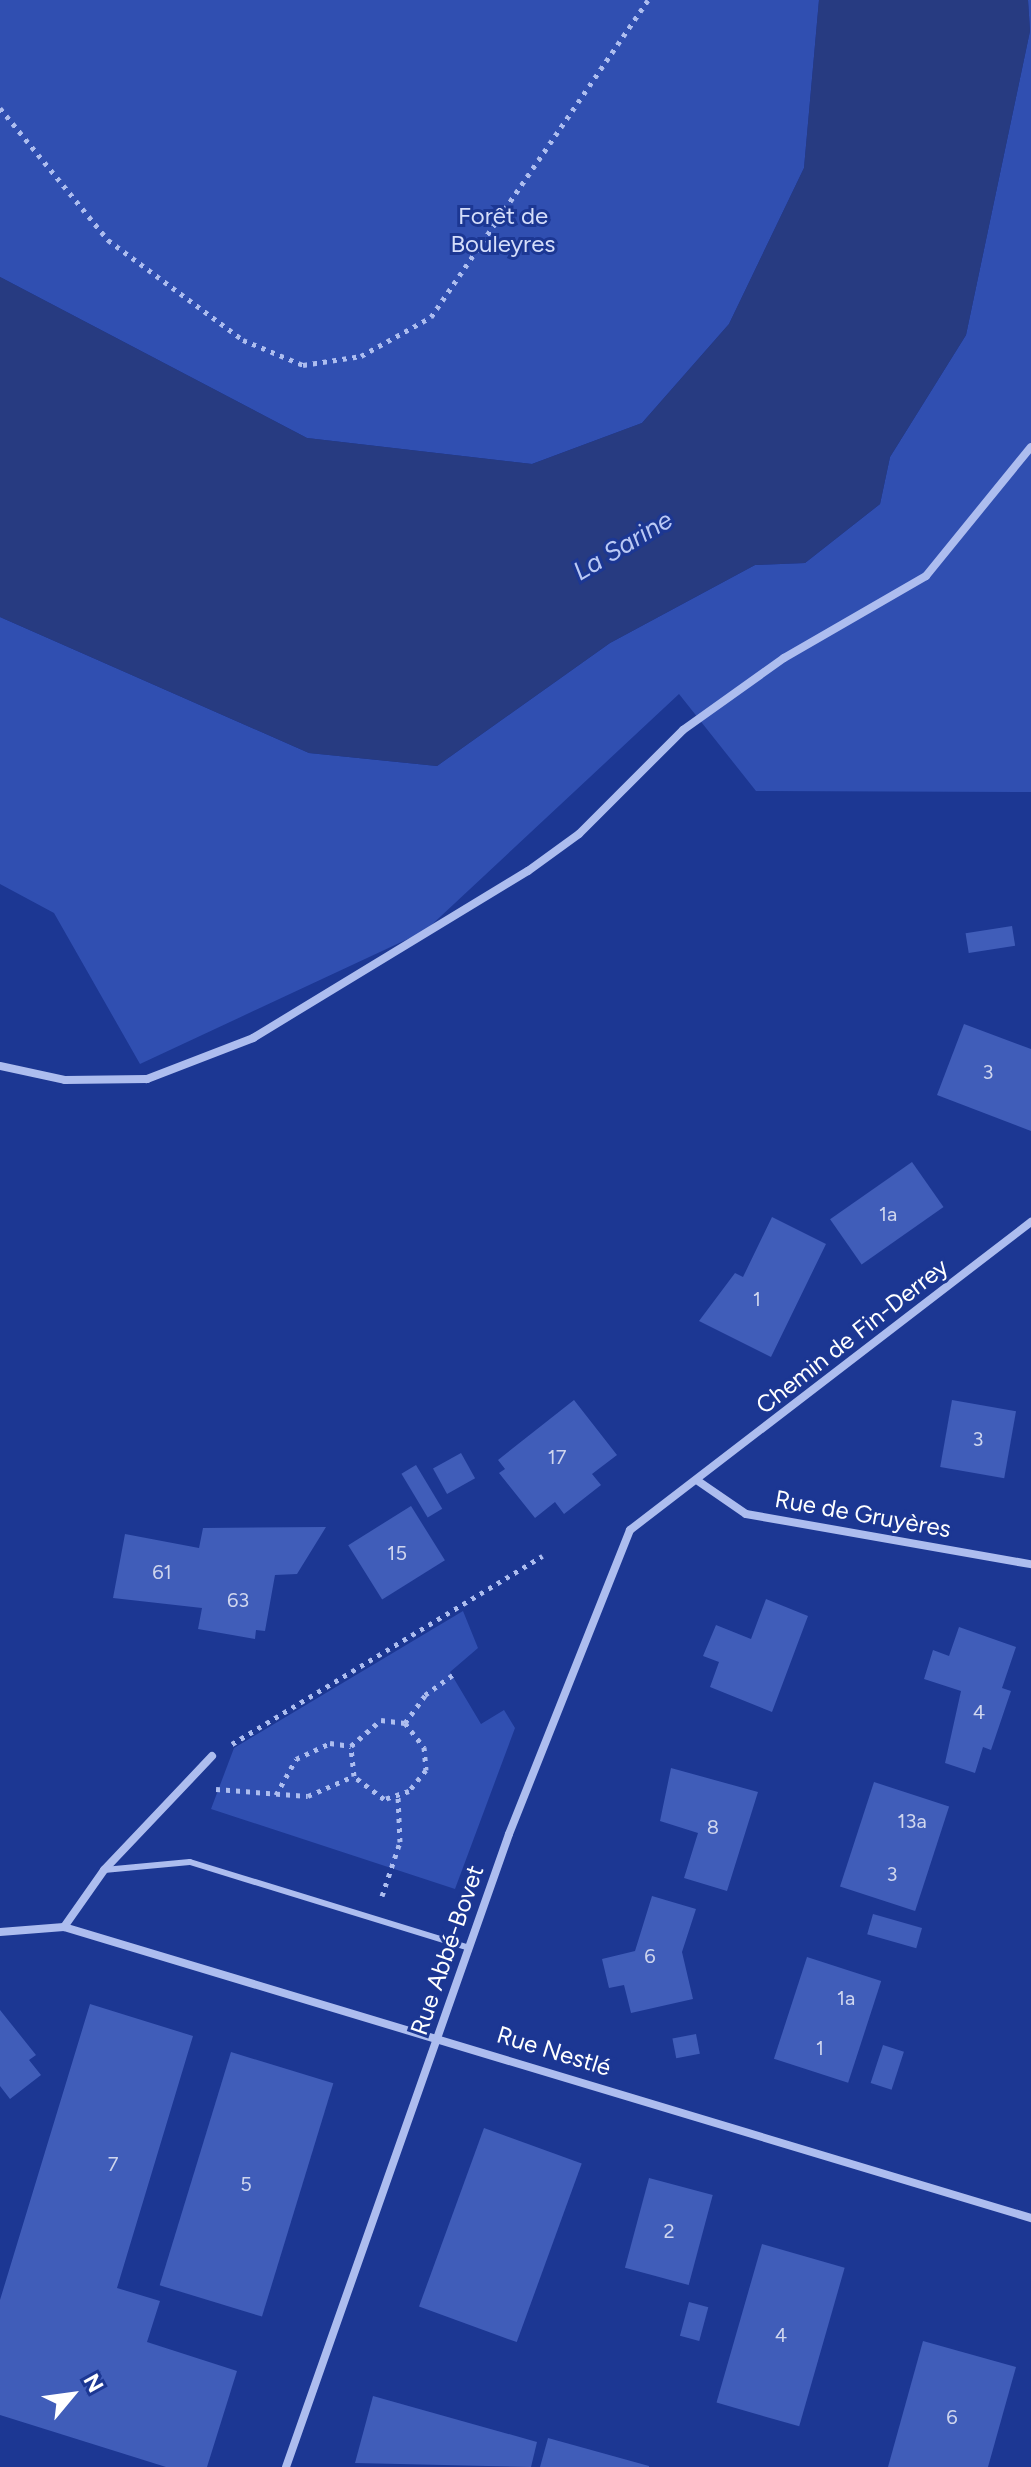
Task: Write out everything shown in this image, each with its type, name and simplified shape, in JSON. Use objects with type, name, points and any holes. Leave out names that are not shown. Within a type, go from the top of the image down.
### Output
[{"type":"street","points":[[0,1066],[65,1080],[147,1079],[219,1056],[290,1016],[540,862],[683,730],[784,658],[926,576],[1031,447]]},
{"type":"street","name":"Chemin de Fin-Derrey","points":[[698,1481],[1031,1222]]},
{"type":"street","name":"Rue de Gruyères","points":[[698,1481],[746,1514],[1031,1564]]},
{"type":"street","name":"Rue Abbé-Bovet","points":[[286,2467],[469,1948],[630,1530],[698,1481]]},
{"type":"street","points":[[0,1932],[64,1927],[104,1870],[212,1756]]},
{"type":"street","name":"Rue Nestlé","points":[[64,1927],[1031,2218]]},
{"type":"lane","points":[[104,1870],[190,1862],[469,1948]]},
{"type":"path","points":[[0,108],[57,185],[154,277],[243,340],[303,365],[361,356],[431,317],[648,0]]},
{"type":"path","points":[[212,1756],[543,1556]]},
{"type":"path","points":[[405,1723],[425,1695],[453,1675]]},
{"type":"path","points":[[276,1795],[296,1759],[330,1743],[351,1746],[381,1720],[405,1723],[424,1747],[426,1770],[398,1796],[373,1794],[354,1776],[351,1746]]},
{"type":"path","points":[[184,1786],[276,1795],[320,1793],[354,1776]]},
{"type":"path","points":[[374,1920],[400,1842],[398,1796]]},
{"type":"green space","name":"Forêt de Bouleyres","points":[[0,0],[819,0],[804,168],[729,324],[642,423],[532,464],[307,438],[0,277]]},
{"type":"green space","points":[[1028,0],[1031,0],[1031,792],[756,791],[679,694],[425,931],[140,1064],[54,913],[0,884],[0,617],[309,753],[437,766],[610,643],[755,565],[805,563],[880,504],[890,457],[966,335],[1030,31]]},
{"type":"green space","points":[[463,1611],[478,1648],[450,1672],[481,1724],[504,1710],[515,1728],[455,1889],[211,1809],[234,1748]]},
{"type":"water","name":"La Sarine","points":[[819,0],[1028,0],[1030,31],[966,335],[890,457],[880,504],[805,563],[755,565],[610,643],[437,766],[309,753],[0,617],[0,277],[307,438],[532,464],[642,423],[729,324],[804,168]]},
{"type":"building","points":[[1012,926],[1015,946],[969,953],[966,933]]},
{"type":"building","points":[[964,1024],[1031,1049],[1031,1131],[937,1095]]},
{"type":"building","points":[[912,1162],[944,1207],[862,1264],[830,1219]]},
{"type":"building","points":[[772,1217],[826,1244],[771,1357],[699,1321],[735,1273],[743,1277]]},
{"type":"building","points":[[574,1400],[617,1455],[592,1474],[601,1485],[564,1514],[555,1502],[535,1518],[499,1473],[505,1469],[498,1460]]},
{"type":"building","points":[[952,1400],[1016,1411],[1004,1478],[940,1467]]},
{"type":"building","points":[[461,1453],[475,1478],[447,1494],[433,1469]]},
{"type":"building","points":[[416,1465],[442,1509],[428,1517],[401,1474]]},
{"type":"building","points":[[411,1506],[445,1560],[382,1599],[348,1545]]},
{"type":"building","points":[[326,1527],[297,1574],[275,1575],[265,1631],[256,1630],[255,1639],[198,1629],[202,1608],[113,1598],[125,1534],[199,1548],[203,1528]]},
{"type":"building","points":[[766,1599],[808,1616],[772,1712],[710,1687],[719,1662],[703,1656],[716,1625],[751,1639]]},
{"type":"building","points":[[959,1627],[1016,1647],[1002,1688],[1011,1691],[991,1750],[983,1747],[975,1773],[945,1763],[961,1691],[924,1679],[933,1650],[949,1656]]},
{"type":"building","points":[[671,1768],[758,1792],[727,1891],[684,1878],[698,1833],[660,1821]]},
{"type":"building","points":[[874,1782],[949,1806],[915,1911],[840,1887]]},
{"type":"building","points":[[652,1896],[696,1909],[682,1952],[693,1999],[631,2013],[624,1985],[609,1988],[602,1959],[635,1951]]},
{"type":"building","points":[[873,1914],[922,1928],[916,1948],[867,1934]]},
{"type":"building","points":[[807,1957],[881,1981],[848,2083],[774,2059]]},
{"type":"building","points":[[90,2004],[193,2036],[117,2288],[160,2301],[147,2342],[237,2371],[207,2467],[166,2467],[0,2415],[0,2300]]},
{"type":"building","points":[[0,2010],[36,2055],[29,2060],[41,2075],[10,2099],[0,2086]]},
{"type":"building","points":[[696,2034],[700,2054],[676,2058],[672,2039]]},
{"type":"building","points":[[883,2045],[904,2052],[892,2090],[871,2083]]},
{"type":"building","points":[[231,2052],[333,2083],[262,2317],[160,2285]]},
{"type":"building","points":[[484,2128],[582,2164],[517,2342],[419,2307]]},
{"type":"building","points":[[649,2178],[713,2195],[689,2285],[625,2268]]},
{"type":"building","points":[[762,2244],[845,2268],[799,2426],[717,2403]]},
{"type":"building","points":[[689,2302],[708,2307],[699,2341],[680,2336]]},
{"type":"building","points":[[923,2341],[1016,2367],[988,2467],[888,2467]]},
{"type":"building","points":[[373,2396],[537,2442],[531,2467],[355,2463]]},
{"type":"building","points":[[548,2438],[649,2466],[649,2467],[540,2467]]}]
